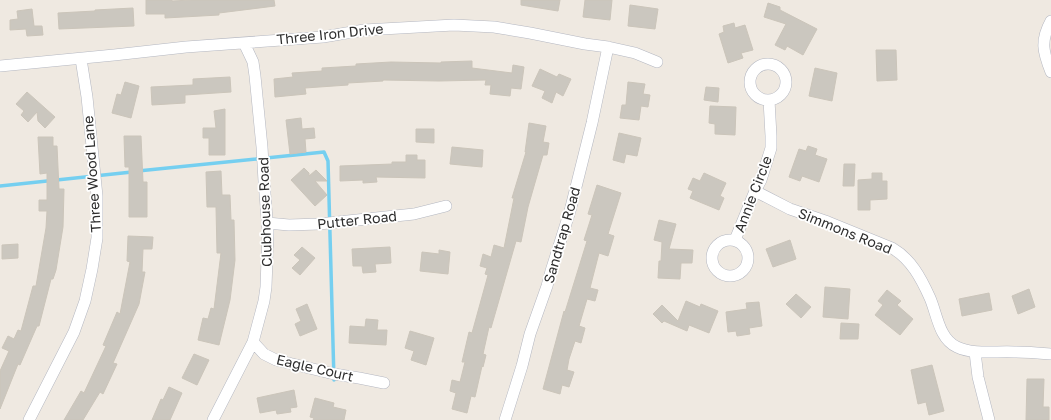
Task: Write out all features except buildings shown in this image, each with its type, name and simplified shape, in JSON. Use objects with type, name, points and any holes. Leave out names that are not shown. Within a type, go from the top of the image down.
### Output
[{"type":"street","points":[[1051,21],[1045,31],[1043,43],[1044,56],[1051,72]]},
{"type":"street","name":"Three Iron Drive","points":[[0,66],[81,59],[186,47],[323,37],[364,30],[454,25],[530,32],[636,53],[657,62]]},
{"type":"street","name":"Clubhouse Road","points":[[213,420],[253,342],[264,302],[266,287],[268,245],[262,147],[253,62],[244,43]]},
{"type":"street","name":"Sandtrap Road","points":[[505,420],[522,366],[530,334],[547,286],[570,211],[592,123],[608,47]]},
{"type":"street","name":"Three Wood Lane","points":[[29,420],[74,332],[85,301],[97,238],[97,196],[87,97],[81,59]]},
{"type":"street","name":"Annie Circle","points":[[735,240],[761,180],[771,148],[772,136],[769,100]]},
{"type":"street","name":"Simmons Road","points":[[755,191],[790,209],[828,222],[901,253],[910,261],[921,280],[930,298],[942,333],[947,341],[956,347],[975,352]]},
{"type":"street","name":"Putter Road","points":[[267,223],[289,225],[319,224],[414,214],[446,206]]},
{"type":"street","name":"Eagle Court","points":[[253,342],[264,354],[276,360],[334,374],[384,383]]},
{"type":"street","points":[[990,420],[978,377],[975,352],[1051,354]]},
{"type":"waterway","points":[[138,171],[324,152],[328,161],[334,380]]},
{"type":"waterway","points":[[0,186],[132,172]]}]
